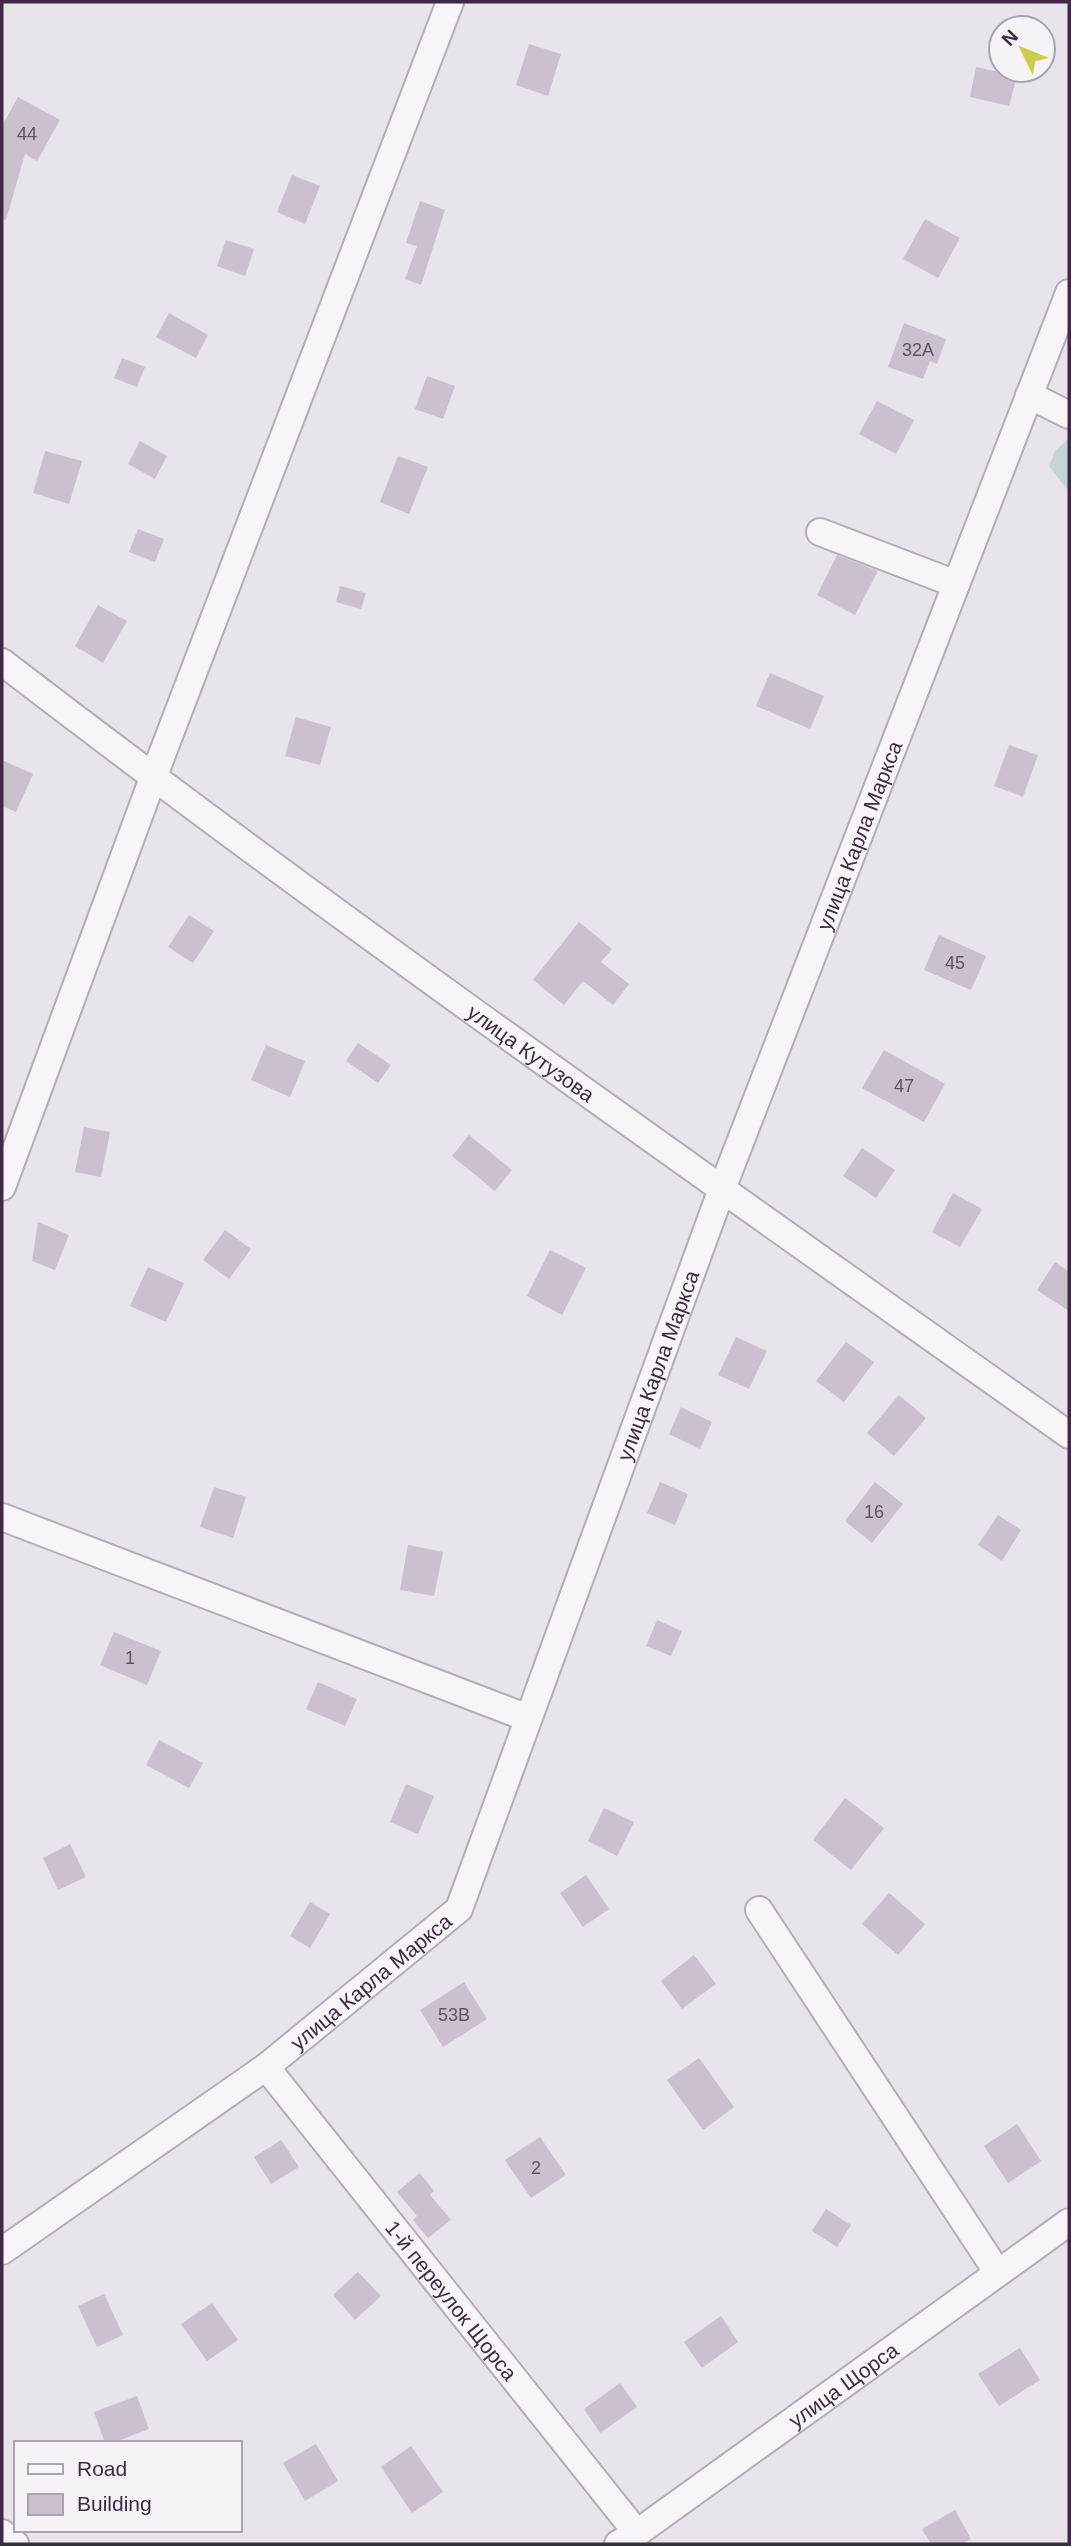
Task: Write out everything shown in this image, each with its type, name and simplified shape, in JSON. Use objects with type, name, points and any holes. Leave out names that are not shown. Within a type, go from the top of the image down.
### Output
[{"type":"street","points":[[2,1187],[153,778],[450,2]]},
{"type":"street","name":"улица Карла Маркса","points":[[2,2251],[265,2067],[459,1909],[722,1188],[1069,293]]},
{"type":"street","points":[[1029,395],[1069,415]]},
{"type":"street","points":[[820,532],[956,584]]},
{"type":"street","name":"улица Кутузова","points":[[2,662],[153,778],[1069,1435]]},
{"type":"street","points":[[2,1517],[528,1718]]},
{"type":"street","points":[[759,1910],[998,2273]]},
{"type":"street","name":"1-й переулок Щорса","points":[[265,2067],[627,2539]]},
{"type":"street","name":"улица Щорса","points":[[627,2539],[1069,2222]]},
{"type":"street","points":[[2,2533],[15,2544]]},
{"type":"shaded area","points":[[1068,439],[1069,492],[1049,466],[1055,451]]},
{"type":"building","points":[[529,44],[561,54],[548,96],[516,85]]},
{"type":"building","points":[[976,67],[987,69],[987,84],[1015,84],[1009,106],[970,97]]},
{"type":"building","points":[[18,97],[60,120],[37,161],[25,154],[6,220],[2,219],[2,126]]},
{"type":"building","points":[[292,175],[320,186],[305,224],[277,212]]},
{"type":"building","points":[[420,201],[445,210],[421,285],[405,279],[417,246],[406,243]]},
{"type":"building","points":[[925,219],[960,238],[938,278],[903,259]]},
{"type":"building","points":[[226,240],[254,249],[245,276],[217,266]]},
{"type":"building","points":[[169,313],[208,335],[196,358],[156,337]]},
{"type":"building","points":[[904,323],[946,339],[937,364],[930,361],[923,379],[888,367]]},
{"type":"building","points":[[122,358],[145,367],[137,387],[114,378]]},
{"type":"building","points":[[427,376],[455,386],[443,419],[415,409]]},
{"type":"building","points":[[877,401],[914,420],[896,454],[859,434]]},
{"type":"building","points":[[140,441],[167,456],[155,479],[128,464]]},
{"type":"building","points":[[45,451],[82,461],[69,504],[33,493]]},
{"type":"building","points":[[398,456],[428,467],[409,514],[380,502]]},
{"type":"building","points":[[138,529],[164,539],[155,562],[129,552]]},
{"type":"building","points":[[837,555],[878,571],[855,615],[817,595]]},
{"type":"building","points":[[340,586],[366,593],[361,609],[336,602]]},
{"type":"building","points":[[98,605],[127,621],[103,663],[75,646]]},
{"type":"building","points":[[770,673],[824,696],[810,729],[756,706]]},
{"type":"building","points":[[296,717],[331,727],[320,765],[285,756]]},
{"type":"building","points":[[1009,745],[1038,755],[1023,797],[994,786]]},
{"type":"building","points":[[2,760],[33,774],[16,812],[2,806]]},
{"type":"building","points":[[189,915],[214,931],[193,963],[168,947]]},
{"type":"building","points":[[579,922],[612,949],[601,962],[629,984],[613,1005],[583,981],[564,1005],[533,980]]},
{"type":"building","points":[[939,935],[986,956],[971,990],[924,970]]},
{"type":"building","points":[[358,1043],[391,1065],[378,1083],[346,1061]]},
{"type":"building","points":[[266,1045],[305,1061],[290,1097],[251,1080]]},
{"type":"building","points":[[884,1050],[945,1084],[924,1122],[862,1088]]},
{"type":"building","points":[[84,1127],[110,1132],[101,1177],[75,1172]]},
{"type":"building","points":[[469,1135],[512,1170],[495,1191],[452,1156]]},
{"type":"building","points":[[862,1148],[895,1170],[876,1198],[843,1176]]},
{"type":"building","points":[[953,1193],[982,1209],[960,1247],[932,1232]]},
{"type":"building","points":[[38,1222],[69,1235],[55,1270],[32,1261]]},
{"type":"building","points":[[225,1230],[251,1249],[229,1279],[203,1260]]},
{"type":"building","points":[[550,1250],[586,1268],[562,1315],[527,1296]]},
{"type":"building","points":[[1055,1262],[1069,1272],[1069,1311],[1037,1290]]},
{"type":"building","points":[[148,1267],[184,1283],[166,1322],[130,1306]]},
{"type":"building","points":[[736,1337],[767,1351],[749,1389],[718,1375]]},
{"type":"building","points":[[846,1342],[874,1362],[844,1402],[816,1381]]},
{"type":"building","points":[[899,1395],[926,1418],[894,1456],[867,1433]]},
{"type":"building","points":[[681,1407],[712,1422],[700,1449],[669,1434]]},
{"type":"building","points":[[660,1482],[688,1494],[675,1525],[647,1513]]},
{"type":"building","points":[[875,1482],[903,1504],[872,1543],[845,1521]]},
{"type":"building","points":[[214,1487],[246,1497],[233,1538],[200,1527]]},
{"type":"building","points":[[998,1515],[1021,1530],[1002,1561],[978,1545]]},
{"type":"building","points":[[408,1545],[443,1552],[434,1596],[400,1590]]},
{"type":"building","points":[[657,1620],[682,1631],[671,1656],[646,1646]]},
{"type":"building","points":[[114,1632],[161,1651],[147,1685],[100,1665]]},
{"type":"building","points":[[318,1682],[357,1699],[345,1726],[306,1709]]},
{"type":"building","points":[[159,1740],[203,1763],[189,1788],[146,1765]]},
{"type":"building","points":[[406,1784],[434,1796],[418,1834],[390,1822]]},
{"type":"building","points":[[845,1798],[884,1828],[851,1870],[813,1840]]},
{"type":"building","points":[[604,1808],[634,1822],[617,1856],[588,1841]]},
{"type":"building","points":[[70,1844],[86,1877],[58,1890],[43,1858]]},
{"type":"building","points":[[586,1875],[609,1909],[583,1927],[560,1893]]},
{"type":"building","points":[[889,1893],[925,1924],[898,1955],[862,1924]]},
{"type":"building","points":[[310,1902],[330,1914],[310,1948],[290,1936]]},
{"type":"building","points":[[694,1955],[716,1984],[682,2009],[661,1981]]},
{"type":"building","points":[[464,1982],[487,2019],[443,2047],[420,2010]]},
{"type":"building","points":[[699,2058],[734,2107],[703,2130],[667,2080]]},
{"type":"building","points":[[1017,2124],[1041,2161],[1008,2183],[984,2146]]},
{"type":"building","points":[[540,2137],[566,2175],[531,2198],[505,2160]]},
{"type":"building","points":[[281,2140],[299,2167],[271,2184],[254,2157]]},
{"type":"building","points":[[420,2173],[434,2191],[430,2195],[451,2220],[428,2238],[413,2220],[417,2216],[397,2192]]},
{"type":"building","points":[[826,2209],[851,2225],[837,2247],[812,2231]]},
{"type":"building","points":[[358,2272],[381,2296],[355,2320],[333,2295]]},
{"type":"building","points":[[104,2294],[123,2335],[97,2347],[78,2306]]},
{"type":"building","points":[[212,2303],[238,2340],[207,2361],[181,2324]]},
{"type":"building","points":[[721,2316],[738,2342],[702,2368],[684,2342]]},
{"type":"building","points":[[1020,2348],[1040,2380],[999,2406],[978,2374]]},
{"type":"building","points":[[620,2383],[637,2407],[600,2433],[584,2409]]},
{"type":"building","points":[[137,2396],[149,2429],[118,2441],[104,2441],[94,2412]]},
{"type":"building","points":[[316,2444],[338,2481],[305,2501],[283,2463]]},
{"type":"building","points":[[411,2446],[443,2492],[412,2513],[381,2467]]},
{"type":"building","points":[[955,2510],[971,2539],[962,2544],[931,2544],[922,2529]]}]
